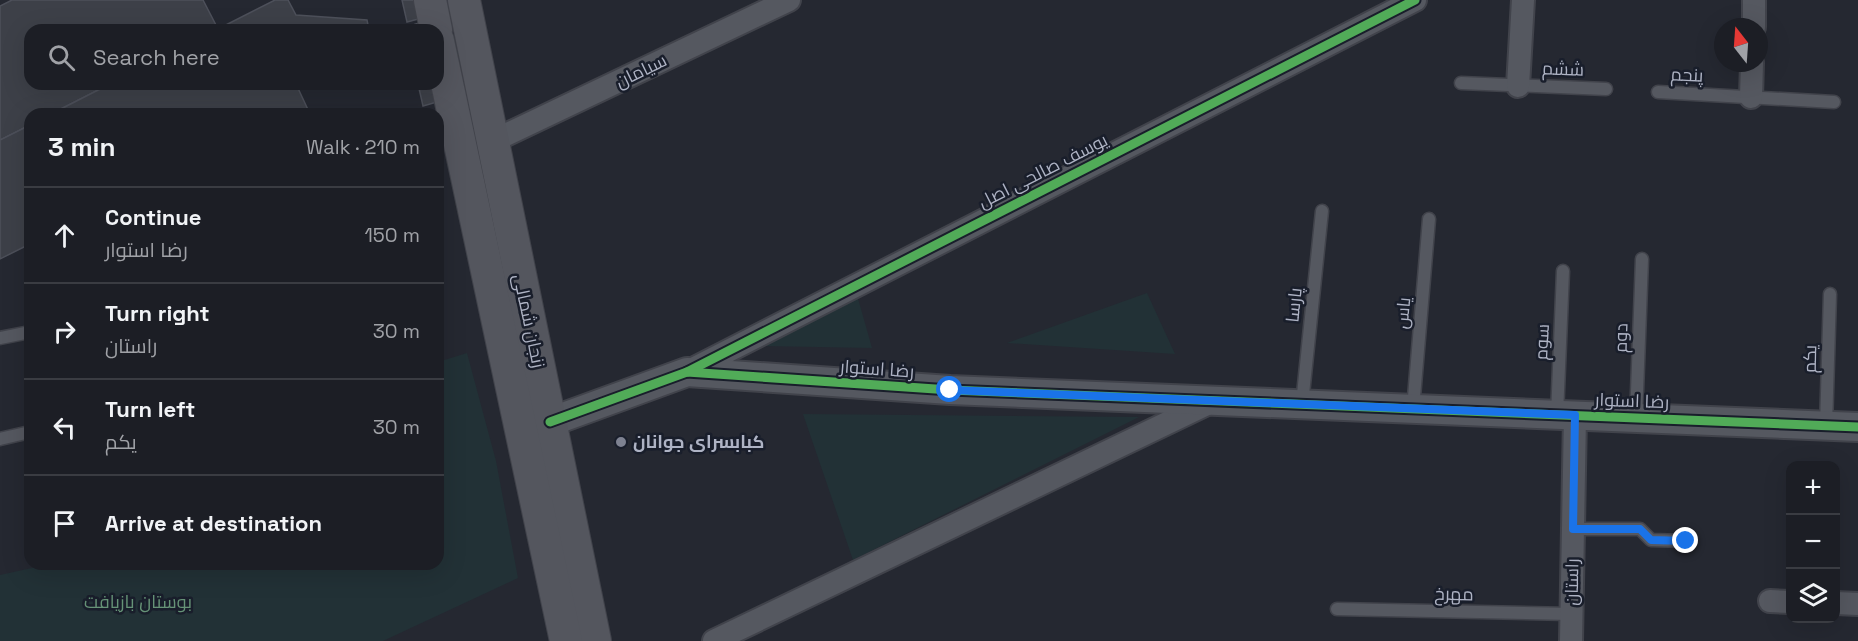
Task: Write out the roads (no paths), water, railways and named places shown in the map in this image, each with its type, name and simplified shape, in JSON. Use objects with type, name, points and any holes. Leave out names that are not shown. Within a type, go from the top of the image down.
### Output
[{"type":"main road","points":[[430,0],[435,24]]},
{"type":"main road","name":"زنجان شمالی","points":[[464,0],[595,641]]},
{"type":"main road","name":"زنجان شمالی","points":[[444,69],[566,641]]},
{"type":"street","name":"یوسف صالحی اصل","points":[[687,372],[1415,0]]},
{"type":"street","points":[[1518,86],[1523,0]]},
{"type":"street","points":[[1754,0],[1754,18]]},
{"type":"street","name":"سیامان","points":[[493,141],[784,1]]},
{"type":"street","points":[[1751,97],[1752,72]]},
{"type":"street","name":"رضا استوار","points":[[550,422],[687,372],[950,390],[1858,427]]},
{"type":"street","name":"رضا استوار","points":[[714,641],[1214,400]]},
{"type":"street","name":"راستان","points":[[1566,415],[1573,529],[1571,641]]},
{"type":"street","points":[[1840,603],[1858,604]]},
{"type":"lane","points":[[1461,82],[1518,86]]},
{"type":"lane","name":"ششم","points":[[1518,86],[1606,89]]},
{"type":"lane","name":"پنجم","points":[[1658,92],[1751,97]]},
{"type":"lane","points":[[1751,97],[1834,102]]},
{"type":"lane","name":"پارسا","points":[[1302,404],[1322,211]]},
{"type":"lane","name":"یاس","points":[[1413,409],[1429,219]]},
{"type":"lane","name":"دوم","points":[[1636,418],[1642,260]]},
{"type":"lane","name":"سوم","points":[[1563,271],[1566,415]]},
{"type":"lane","name":"یکم","points":[[1826,426],[1830,294]]},
{"type":"lane","points":[[0,339],[24,333]]},
{"type":"lane","points":[[0,439],[24,433]]},
{"type":"lane","points":[[1573,529],[1640,529],[1651,540],[1686,541]]},
{"type":"lane","name":"مهرخ","points":[[1336,609],[1571,614]]},
{"type":"place","name":"کبابسرای جوانان","points":[[621,442]]},
{"type":"park label","name":"بوستان بازیافت","points":[[138,602]]}]
